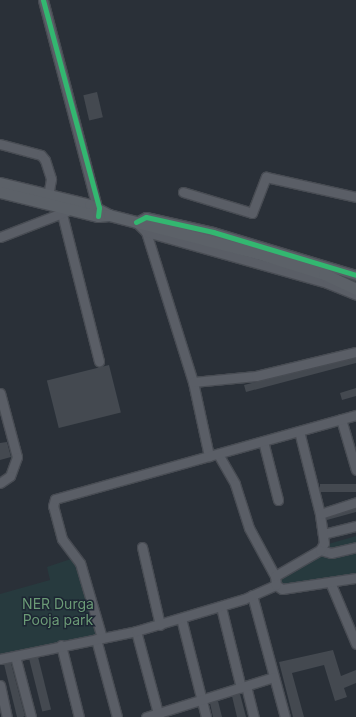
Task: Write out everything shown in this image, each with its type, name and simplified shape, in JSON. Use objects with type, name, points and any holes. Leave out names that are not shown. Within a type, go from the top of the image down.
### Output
[{"type":"main road","points":[[0,183],[47,200],[66,212],[102,213]]},
{"type":"main road","points":[[0,192],[47,200],[102,213],[136,222],[147,229],[302,266],[356,289]]},
{"type":"street","points":[[43,0],[102,213]]},
{"type":"street","points":[[0,144],[41,155],[46,160],[51,172],[47,200]]},
{"type":"street","points":[[183,192],[252,212],[266,177],[356,197]]},
{"type":"street","points":[[0,237],[66,212],[99,361]]},
{"type":"street","points":[[136,222],[146,216],[213,232],[336,271],[356,275]]},
{"type":"street","points":[[147,229],[327,283],[356,295]]},
{"type":"street","points":[[147,229],[193,382],[213,455],[235,484],[249,528],[276,580],[282,589],[356,578]]},
{"type":"street","points":[[336,271],[356,283]]},
{"type":"street","points":[[193,382],[256,376],[356,352]]},
{"type":"street","points":[[0,393],[17,457],[10,476],[0,484]]},
{"type":"street","points":[[117,717],[80,563],[62,539],[53,502],[356,415]]},
{"type":"street","points":[[341,419],[355,466]]},
{"type":"street","points":[[0,659],[61,645],[136,631],[221,607],[252,596],[320,550],[323,534],[320,514],[298,431]]},
{"type":"street","points":[[263,441],[278,500]]},
{"type":"street","points":[[320,514],[356,502]]},
{"type":"street","points":[[323,534],[356,526]]},
{"type":"street","points":[[142,547],[160,624]]},
{"type":"street","points":[[320,550],[331,553],[356,547]]},
{"type":"street","points":[[330,582],[356,644]]},
{"type":"street","points":[[252,596],[285,717]]},
{"type":"street","points":[[221,607],[243,687],[254,717]]},
{"type":"street","points":[[181,618],[206,717]]},
{"type":"street","points":[[136,631],[158,715]]},
{"type":"street","points":[[61,645],[79,717]]},
{"type":"street","points":[[15,656],[31,717]]},
{"type":"street","points":[[146,717],[158,715],[274,677]]},
{"type":"street","points":[[0,684],[7,717]]},
{"type":"green space","points":[[356,536],[356,584],[262,590],[274,577],[325,545]]},
{"type":"green space","name":"NER Durga Pooja park","points":[[74,558],[101,638],[0,658],[0,594],[50,580],[47,567]]},
{"type":"building","points":[[97,92],[103,117],[89,120],[83,95]]},
{"type":"building","points":[[356,358],[356,363],[246,392],[244,385]]},
{"type":"building","points":[[109,365],[121,413],[59,428],[47,380]]},
{"type":"building","points":[[356,388],[356,396],[342,400],[340,393]]},
{"type":"building","points":[[7,442],[11,457],[0,460],[0,443]]},
{"type":"building","points":[[320,484],[356,484],[356,492],[320,492]]},
{"type":"building","points":[[356,508],[356,512],[327,520],[327,518]]},
{"type":"building","points":[[333,650],[341,676],[356,670],[356,683],[344,688],[347,697],[335,701],[324,665],[292,673],[304,717],[293,717],[279,662]]},
{"type":"building","points":[[38,657],[51,709],[42,712],[29,659]]},
{"type":"building","points":[[11,663],[25,716],[23,717],[17,717],[4,664]]},
{"type":"building","points":[[240,694],[246,717],[237,717],[232,696]]},
{"type":"building","points":[[218,701],[222,717],[213,717],[210,703]]},
{"type":"cycle path","points":[[43,0],[99,208],[98,216]]},
{"type":"cycle path","points":[[136,222],[146,217],[213,232],[356,275]]}]
